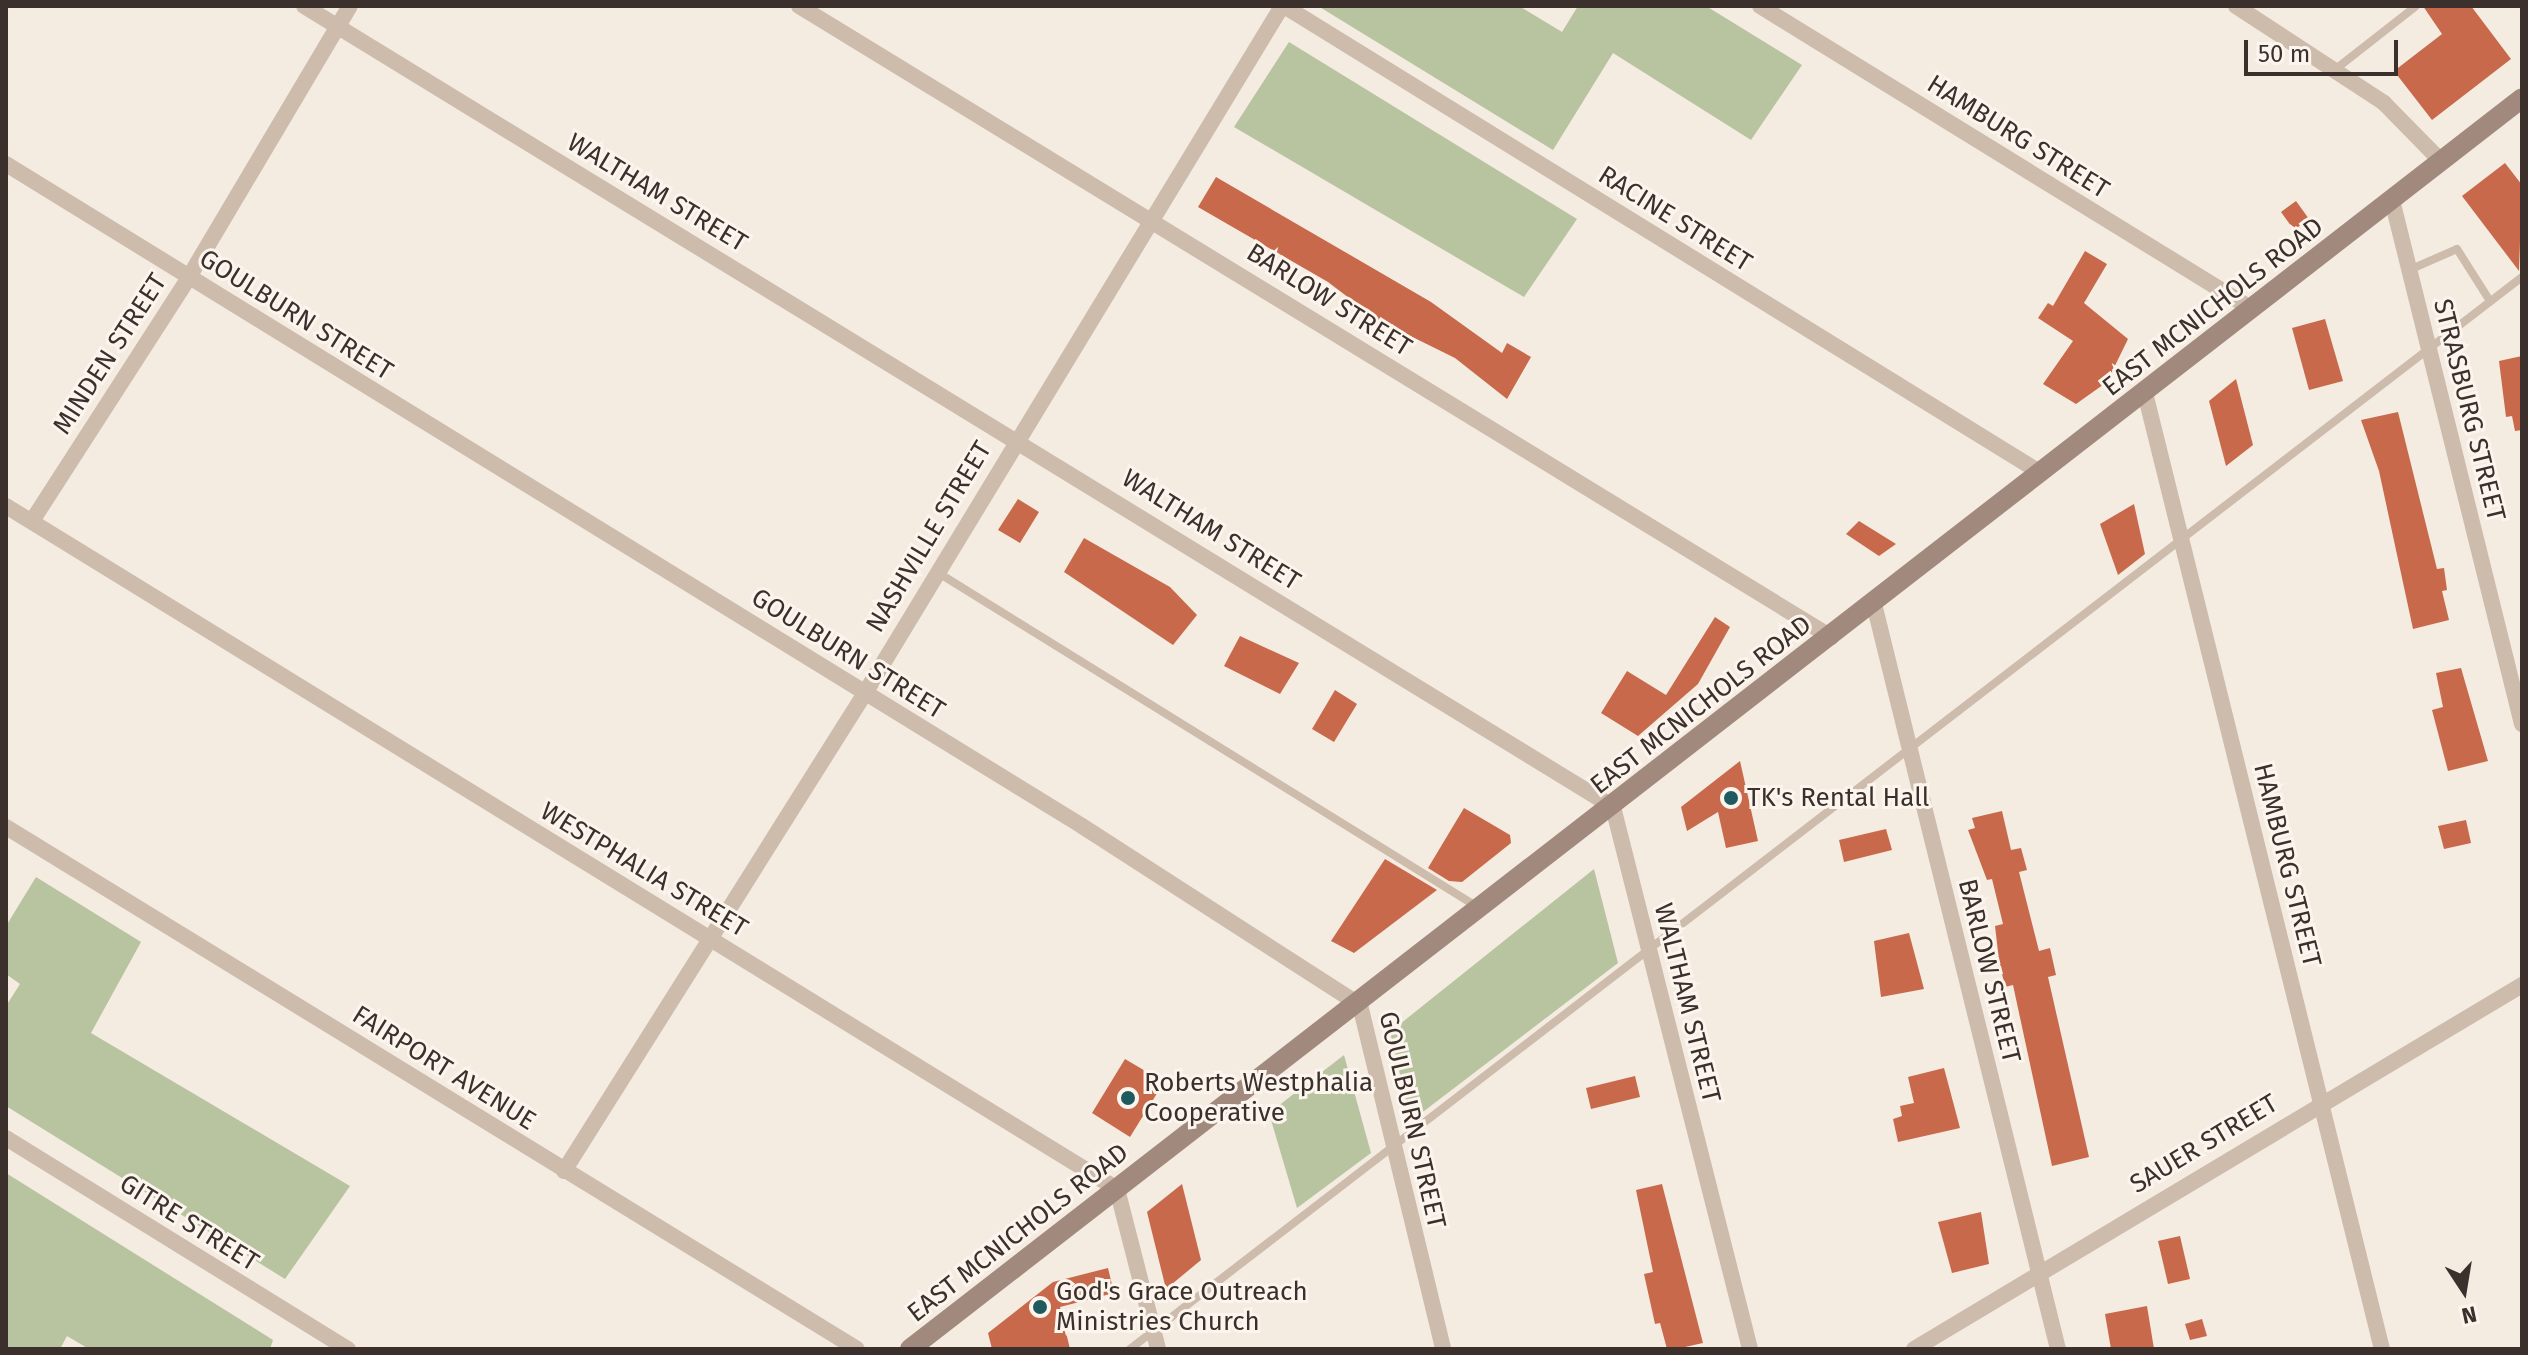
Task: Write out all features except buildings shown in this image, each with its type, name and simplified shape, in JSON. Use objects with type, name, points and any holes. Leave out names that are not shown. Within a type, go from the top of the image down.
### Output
[{"type":"street","name":"WALTHAM STREET","points":[[304,6],[1016,438],[1613,807],[1750,1349]]},
{"type":"street","name":"MINDEN STREET","points":[[32,521],[189,277],[350,6]]},
{"type":"street","name":"BARLOW STREET","points":[[799,6],[1831,637]]},
{"type":"street","name":"NASHVILLE STREET","points":[[564,1171],[707,938],[865,693],[1016,438],[1283,6]]},
{"type":"street","name":"RACINE STREET","points":[[1283,6],[2041,473]]},
{"type":"street","name":"HAMBURG STREET","points":[[1760,6],[2252,309]]},
{"type":"street","points":[[2236,6],[2337,68],[2384,103],[2441,161]]},
{"type":"street","name":"EAST MCNICHOLS ROAD","points":[[910,1349],[1360,1005],[2522,98]]},
{"type":"street","name":"GOULBURN STREET","points":[[6,164],[865,693],[1360,1005],[1443,1349]]},
{"type":"street","name":"STRASBURG STREET","points":[[2392,200],[2522,724]]},
{"type":"street","name":"HAMBURG STREET","points":[[2145,393],[2382,1349]]},
{"type":"street","name":"WESTPHALIA STREET","points":[[6,506],[1117,1189]]},
{"type":"street","name":"BARLOW STREET","points":[[1874,604],[2058,1349]]},
{"type":"street","name":"FAIRPORT AVENUE","points":[[6,827],[857,1349]]},
{"type":"street","name":"SAUER STREET","points":[[1914,1349],[2320,1102],[2522,985]]},
{"type":"street","name":"GITRE STREET","points":[[6,1138],[348,1349]]},
{"type":"street","points":[[1117,1189],[1158,1349]]},
{"type":"lane","points":[[2337,68],[2416,6]]},
{"type":"lane","points":[[2409,270],[2457,249],[2490,301]]},
{"type":"lane","points":[[1130,1349],[2522,277]]},
{"type":"lane","points":[[936,572],[1481,909]]},
{"type":"green space","points":[[1318,6],[1519,6],[1562,32],[1578,6],[1706,6],[1802,65],[1751,140],[1613,53],[1553,150]]},
{"type":"green space","points":[[1289,42],[1577,219],[1524,297],[1234,127]]},
{"type":"green space","points":[[1594,869],[1618,963],[1411,1121],[1390,1032]]},
{"type":"green space","points":[[36,877],[141,942],[91,1033],[350,1186],[285,1279],[6,1106],[6,1006],[20,984],[6,974],[6,926]]},
{"type":"green space","points":[[1344,1055],[1371,1153],[1297,1208],[1269,1113]]},
{"type":"green space","points":[[6,1173],[273,1340],[270,1349],[89,1349],[67,1336],[60,1349],[6,1349]]},
{"type":"place","name":"TK's Rental Hall","points":[[1731,798]]},
{"type":"place","name":"Roberts Westphalia Cooperative","points":[[1128,1098]]},
{"type":"place","name":"God's Grace Outreach Ministries Church","points":[[1040,1307]]}]
